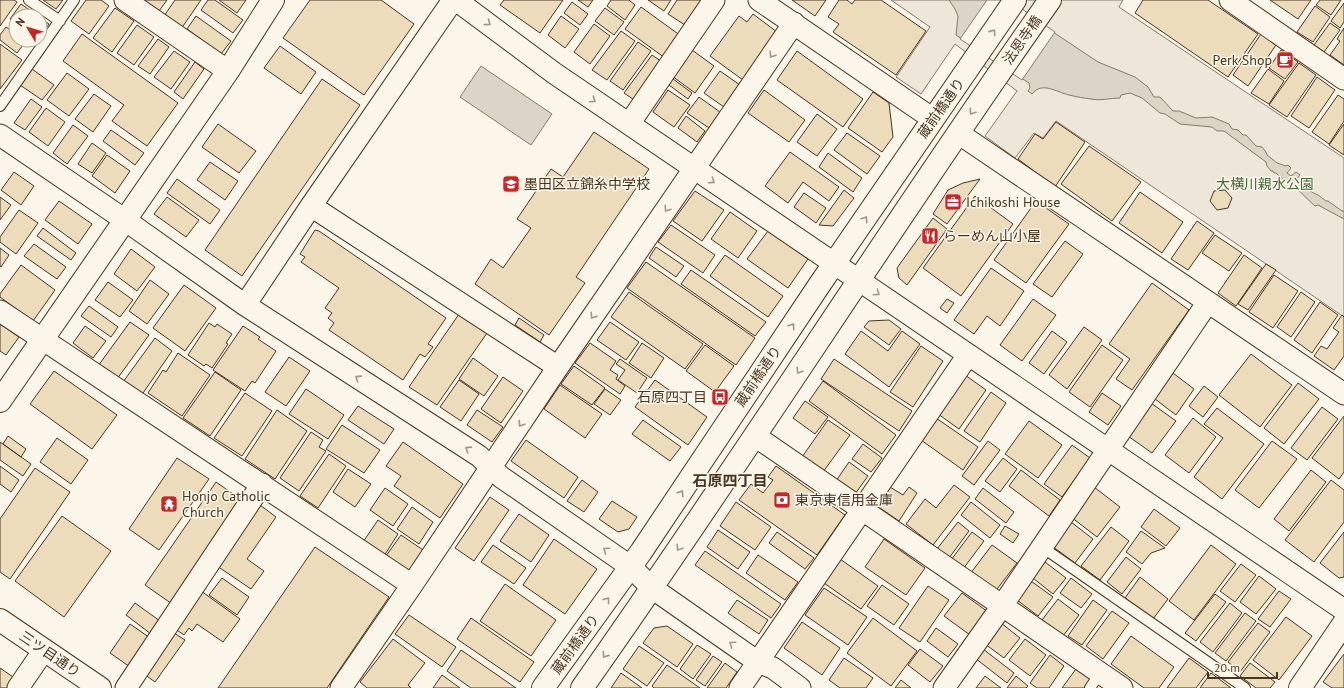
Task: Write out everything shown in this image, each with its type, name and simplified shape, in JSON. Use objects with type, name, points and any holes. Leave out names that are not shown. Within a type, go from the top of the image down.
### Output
[{"type":"main road","points":[[0,401],[228,72],[273,0]]},
{"type":"main road","name":"法恩寺橋","points":[[972,63],[1015,0]]},
{"type":"main road","name":"法恩寺橋","points":[[994,79],[1050,0]]},
{"type":"main road","name":"蔵前橋通り","points":[[543,688],[630,567],[834,264],[972,63]]},
{"type":"main road","name":"蔵前橋通り","points":[[582,688],[652,588],[994,79]]},
{"type":"main road","name":"三ツ目通り","points":[[0,620],[100,688]]},
{"type":"main road","points":[[1300,688],[1344,623]]},
{"type":"street","points":[[125,0],[228,72]]},
{"type":"street","points":[[245,305],[311,206],[453,0]]},
{"type":"street","points":[[456,0],[554,73],[1344,610]]},
{"type":"street","points":[[629,124],[714,0]]},
{"type":"street","points":[[759,0],[933,119]]},
{"type":"street","points":[[1242,3],[1344,79]]},
{"type":"street","points":[[341,688],[492,467],[558,367],[794,23]]},
{"type":"street","points":[[958,133],[1344,394]]},
{"type":"street","points":[[0,135],[125,220],[245,305],[479,456],[501,477],[630,567],[652,588],[758,662],[773,668],[800,688]]},
{"type":"street","points":[[311,206],[558,367]]},
{"type":"street","points":[[944,688],[1002,606],[1208,302]]},
{"type":"street","points":[[0,311],[412,585]]},
{"type":"street","points":[[740,688],[968,355]]},
{"type":"street","points":[[754,436],[1002,606],[1095,681],[1122,688]]},
{"type":"street","points":[[126,688],[262,484]]},
{"type":"street","points":[[18,688],[44,650]]},
{"type":"lane","points":[[29,0],[60,21]]},
{"type":"lane","points":[[0,106],[74,0]]},
{"type":"lane","points":[[1042,547],[1245,688]]},
{"type":"green space","name":"大横川親水公園","points":[[891,0],[1123,0],[1119,7],[1344,158],[1344,317],[1056,121],[1043,138],[1034,133],[1015,158],[985,136],[1017,91],[955,44],[921,94],[896,77],[930,27]]},
{"type":"shaded area","points":[[949,0],[1005,0],[1098,62],[1135,77],[1148,87],[1154,97],[1160,97],[1173,111],[1179,111],[1196,118],[1212,117],[1229,124],[1232,129],[1238,130],[1243,135],[1246,135],[1256,146],[1262,147],[1267,155],[1277,163],[1286,166],[1288,165],[1291,168],[1287,173],[1291,176],[1296,172],[1300,175],[1296,180],[1300,184],[1305,178],[1307,180],[1307,186],[1311,191],[1344,211],[1344,219],[1318,205],[1315,206],[1291,183],[1271,171],[1266,162],[1224,131],[1217,131],[1212,127],[1180,124],[1165,114],[1160,113],[1142,98],[1130,93],[1121,95],[1120,98],[1098,100],[1072,96],[1049,88],[1040,88],[1032,94],[1028,91],[1030,88],[1029,83],[956,35],[958,16]]},
{"type":"shaded area","points":[[481,66],[552,114],[531,145],[460,97]]},
{"type":"pier","points":[[987,0],[1009,0],[1055,32],[1022,80],[960,39]]},
{"type":"building","points":[[0,0],[14,0],[17,2],[13,8],[8,8],[8,15],[0,26]]},
{"type":"building","points":[[43,0],[63,0],[56,9]]},
{"type":"building","points":[[86,0],[101,0],[109,6],[89,34],[71,21]]},
{"type":"building","points":[[144,0],[167,0],[159,11]]},
{"type":"building","points":[[175,0],[201,0],[181,29],[164,16]]},
{"type":"building","points":[[208,0],[215,0],[243,20],[233,33],[201,10]]},
{"type":"building","points":[[219,0],[246,0],[237,13]]},
{"type":"building","points":[[310,0],[381,0],[414,24],[364,95],[283,38]]},
{"type":"building","points":[[504,0],[563,0],[540,33],[500,5]]},
{"type":"building","points":[[578,0],[593,0],[588,7]]},
{"type":"building","points":[[611,0],[629,0],[635,5],[625,20],[607,6]]},
{"type":"building","points":[[648,0],[671,0],[664,11]]},
{"type":"building","points":[[677,0],[703,0],[685,25],[668,14]]},
{"type":"building","points":[[792,0],[826,0],[815,16]]},
{"type":"building","points":[[839,0],[847,0],[852,4],[855,0],[881,0],[926,31],[896,75],[833,32],[839,24],[828,17]]},
{"type":"building","points":[[1143,0],[1208,0],[1258,34],[1228,77],[1135,13]]},
{"type":"building","points":[[1270,0],[1311,0],[1298,19]]},
{"type":"building","points":[[1320,0],[1341,0],[1331,15],[1316,5]]},
{"type":"building","points":[[572,2],[588,14],[580,25],[564,13]]},
{"type":"building","points":[[1344,3],[1344,22],[1340,28],[1331,21]]},
{"type":"building","points":[[21,4],[27,8],[18,8]]},
{"type":"building","points":[[1315,6],[1330,17],[1313,42],[1297,32]]},
{"type":"building","points":[[641,7],[681,36],[665,58],[625,29]]},
{"type":"building","points":[[115,8],[134,21],[112,52],[93,38]]},
{"type":"building","points":[[605,8],[624,22],[614,35],[595,21]]},
{"type":"building","points":[[753,14],[777,32],[743,80],[710,56],[739,16],[747,22]]},
{"type":"building","points":[[196,16],[231,41],[221,54],[187,29]]},
{"type":"building","points":[[561,16],[579,29],[565,48],[548,35]]},
{"type":"building","points":[[1330,23],[1340,30],[1324,52],[1314,45]]},
{"type":"building","points":[[594,24],[610,36],[590,64],[574,52]]},
{"type":"building","points":[[137,25],[154,37],[134,65],[117,53]]},
{"type":"building","points":[[6,27],[8,28],[8,46],[0,40],[0,35]]},
{"type":"building","points":[[1344,28],[1344,65],[1330,55],[1340,41],[1337,39]]},
{"type":"building","points":[[621,31],[635,41],[607,80],[592,70]]},
{"type":"building","points":[[82,34],[178,103],[147,146],[112,121],[124,105],[63,61]]},
{"type":"building","points":[[1261,34],[1276,45],[1248,86],[1233,75]]},
{"type":"building","points":[[158,39],[169,47],[150,74],[138,66]]},
{"type":"building","points":[[638,42],[651,51],[623,90],[610,81]]},
{"type":"building","points":[[0,44],[22,60],[0,89]]},
{"type":"building","points":[[280,46],[316,72],[301,94],[264,68]]},
{"type":"building","points":[[10,48],[21,48],[17,53]]},
{"type":"building","points":[[692,50],[714,66],[695,93],[672,76]]},
{"type":"building","points":[[1281,50],[1298,62],[1285,79],[1269,68]]},
{"type":"building","points":[[174,51],[190,62],[171,89],[154,77]]},
{"type":"building","points":[[797,51],[863,99],[843,127],[777,80]]},
{"type":"building","points":[[652,55],[665,64],[637,102],[624,93]]},
{"type":"building","points":[[195,62],[204,69],[183,99],[174,92]]},
{"type":"building","points":[[1299,63],[1316,75],[1287,117],[1269,105]]},
{"type":"building","points":[[32,69],[54,85],[42,100],[20,85]]},
{"type":"building","points":[[1268,69],[1284,81],[1269,104],[1251,93]]},
{"type":"building","points":[[720,71],[740,85],[724,107],[704,93]]},
{"type":"building","points":[[67,73],[89,89],[69,116],[47,100]]},
{"type":"building","points":[[669,76],[692,93],[688,99],[665,82]]},
{"type":"building","points":[[1317,77],[1335,90],[1309,128],[1291,116]]},
{"type":"building","points":[[322,79],[360,105],[242,276],[205,250]]},
{"type":"building","points":[[668,90],[690,105],[674,127],[653,112]]},
{"type":"building","points":[[764,90],[805,120],[789,142],[748,113]]},
{"type":"building","points":[[873,92],[889,103],[893,137],[882,152],[848,128]]},
{"type":"building","points":[[94,94],[111,106],[93,132],[75,119]]},
{"type":"building","points":[[1338,95],[1344,99],[1344,121],[1329,144],[1312,132]]},
{"type":"building","points":[[699,97],[720,112],[709,128],[687,113]]},
{"type":"building","points":[[31,99],[42,107],[25,130],[14,123]]},
{"type":"building","points":[[46,108],[65,122],[48,146],[29,132]]},
{"type":"building","points":[[817,114],[837,129],[817,156],[797,142]]},
{"type":"building","points":[[686,116],[705,131],[697,142],[678,128]]},
{"type":"building","points":[[1056,122],[1085,142],[1055,187],[1018,159],[1035,134],[1043,139]]},
{"type":"building","points":[[218,124],[256,151],[239,173],[202,147]]},
{"type":"building","points":[[1344,124],[1344,155],[1329,145]]},
{"type":"building","points":[[73,125],[88,136],[67,164],[53,153]]},
{"type":"building","points":[[111,130],[144,153],[135,165],[103,141]]},
{"type":"building","points":[[594,132],[649,169],[576,277],[585,283],[549,335],[475,284],[491,259],[503,268],[531,228],[517,219],[551,169],[563,177]]},
{"type":"building","points":[[847,133],[880,156],[867,174],[834,150]]},
{"type":"building","points":[[92,143],[106,153],[92,173],[78,164]]},
{"type":"building","points":[[1089,146],[1141,182],[1112,221],[1061,184]]},
{"type":"building","points":[[790,152],[839,187],[829,201],[803,182],[788,203],[765,186]]},
{"type":"building","points":[[828,153],[862,178],[853,192],[819,167]]},
{"type":"building","points":[[107,155],[130,171],[115,193],[92,176]]},
{"type":"building","points":[[210,162],[238,181],[225,200],[197,180]]},
{"type":"building","points":[[14,172],[34,186],[21,205],[1,190]]},
{"type":"building","points":[[177,179],[220,210],[210,224],[167,193]]},
{"type":"building","points":[[980,179],[947,224],[933,214],[948,190],[963,183]]},
{"type":"building","points":[[844,190],[854,198],[833,226],[819,225]]},
{"type":"building","points":[[1225,190],[1232,198],[1228,208],[1217,210],[1210,201],[1214,191]]},
{"type":"building","points":[[695,191],[724,210],[702,241],[673,221]]},
{"type":"building","points":[[1140,192],[1183,222],[1162,253],[1119,223]]},
{"type":"building","points":[[804,193],[826,208],[816,223],[794,207]]},
{"type":"building","points":[[975,196],[1013,224],[961,296],[923,268]]},
{"type":"building","points":[[0,197],[11,205],[0,220]]},
{"type":"building","points":[[167,197],[199,220],[186,237],[154,214]]},
{"type":"building","points":[[59,201],[92,224],[78,244],[45,220]]},
{"type":"building","points":[[1036,201],[1069,224],[1026,283],[994,260]]},
{"type":"building","points":[[19,210],[38,223],[16,254],[0,242],[0,237]]},
{"type":"building","points":[[730,212],[757,231],[738,258],[711,239]]},
{"type":"building","points":[[933,218],[947,229],[907,285],[899,278],[897,268]]},
{"type":"building","points":[[1197,221],[1214,233],[1188,270],[1171,259]]},
{"type":"building","points":[[671,225],[715,255],[703,273],[658,242]]},
{"type":"building","points":[[43,228],[76,253],[71,260],[37,236]]},
{"type":"building","points":[[315,230],[319,231],[446,318],[428,344],[433,347],[425,357],[420,354],[403,380],[329,330],[334,323],[328,318],[332,313],[325,308],[339,288],[301,262],[305,257],[300,254]]},
{"type":"building","points":[[768,231],[808,259],[788,288],[747,259]]},
{"type":"building","points":[[1215,235],[1242,253],[1229,271],[1202,253]]},
{"type":"building","points":[[1065,241],[1083,254],[1052,297],[1033,284]]},
{"type":"building","points":[[34,244],[66,267],[57,279],[24,256]]},
{"type":"building","points":[[656,247],[684,266],[676,277],[649,258]]},
{"type":"building","points":[[0,248],[9,255],[1,267],[0,266]]},
{"type":"building","points":[[131,249],[155,267],[137,291],[114,274]]},
{"type":"building","points":[[725,255],[783,296],[768,317],[710,276]]},
{"type":"building","points":[[1244,255],[1262,268],[1236,306],[1218,293]]},
{"type":"building","points":[[646,262],[755,338],[736,365],[627,288]]},
{"type":"building","points":[[1266,264],[1276,270],[1248,310],[1238,304]]},
{"type":"building","points":[[21,265],[55,290],[33,321],[0,297],[0,294]]},
{"type":"building","points":[[991,268],[1024,291],[1000,326],[987,316],[974,334],[954,320]]},
{"type":"building","points":[[691,270],[766,322],[755,336],[681,284]]},
{"type":"building","points":[[1274,275],[1298,291],[1273,328],[1249,312]]},
{"type":"building","points":[[150,280],[169,294],[147,324],[129,311]]},
{"type":"building","points":[[108,282],[133,300],[120,317],[95,300]]},
{"type":"building","points":[[1152,283],[1189,310],[1132,390],[1116,379],[1130,359],[1109,344]]},
{"type":"building","points":[[184,285],[216,308],[185,351],[153,328]]},
{"type":"building","points":[[629,292],[703,344],[685,369],[611,317]]},
{"type":"building","points":[[1301,292],[1315,302],[1291,337],[1277,327]]},
{"type":"building","points":[[947,299],[954,303],[947,313],[940,308]]},
{"type":"building","points":[[1033,299],[1056,315],[1022,361],[1000,345]]},
{"type":"building","points":[[1320,302],[1338,315],[1312,353],[1294,340]]},
{"type":"building","points":[[89,306],[118,327],[111,337],[81,316]]},
{"type":"building","points":[[459,314],[487,333],[437,405],[409,387]]},
{"type":"building","points":[[1342,315],[1344,317],[1344,356],[1334,370],[1314,356],[1321,346],[1327,349],[1339,332],[1333,328]]},
{"type":"building","points":[[519,318],[544,335],[540,342],[515,325]]},
{"type":"building","points":[[889,320],[901,329],[889,345],[864,327],[869,321]]},
{"type":"building","points":[[130,322],[149,335],[117,379],[98,366]]},
{"type":"building","points":[[610,322],[639,342],[626,360],[597,340]]},
{"type":"building","points":[[209,323],[215,327],[217,324],[232,334],[226,343],[228,344],[212,368],[206,364],[204,366],[188,355]]},
{"type":"building","points":[[0,324],[19,337],[6,355],[0,351]]},
{"type":"building","points":[[85,326],[106,341],[93,358],[73,343]]},
{"type":"building","points":[[243,326],[260,337],[258,339],[276,351],[255,383],[252,381],[245,391],[213,370]]},
{"type":"building","points":[[1084,327],[1102,340],[1067,389],[1049,375]]},
{"type":"building","points":[[861,331],[888,351],[902,331],[920,344],[889,387],[845,354]]},
{"type":"building","points":[[1052,331],[1067,342],[1044,374],[1029,363]]},
{"type":"building","points":[[155,338],[172,351],[141,396],[123,382]]},
{"type":"building","points":[[590,343],[616,361],[610,370],[618,375],[616,379],[625,386],[620,394],[575,363]]},
{"type":"building","points":[[642,343],[664,358],[651,378],[629,363]]},
{"type":"building","points":[[705,345],[734,366],[715,392],[686,371]]},
{"type":"building","points":[[1102,345],[1123,360],[1090,407],[1069,392]]},
{"type":"building","points":[[921,346],[943,361],[913,407],[890,392]]},
{"type":"building","points":[[178,353],[210,375],[182,416],[148,393],[163,370],[166,372]]},
{"type":"building","points":[[1251,354],[1292,385],[1260,427],[1219,395]]},
{"type":"building","points":[[289,357],[310,371],[286,406],[265,392]]},
{"type":"building","points":[[473,358],[498,376],[484,396],[459,379]]},
{"type":"building","points":[[620,359],[647,378],[637,393],[618,380],[625,370],[616,364]]},
{"type":"building","points":[[834,359],[912,411],[899,431],[821,379]]},
{"type":"building","points":[[574,366],[605,388],[592,405],[561,384]]},
{"type":"building","points":[[54,371],[117,415],[92,449],[30,404]]},
{"type":"building","points":[[215,372],[241,390],[210,436],[183,418]]},
{"type":"building","points":[[1173,373],[1194,389],[1176,415],[1155,399]]},
{"type":"building","points":[[965,375],[986,390],[959,429],[938,414]]},
{"type":"building","points":[[503,377],[523,391],[501,423],[481,409]]},
{"type":"building","points":[[459,380],[479,394],[461,421],[440,407]]},
{"type":"building","points":[[655,380],[707,417],[688,445],[635,407]]},
{"type":"building","points":[[823,381],[896,435],[882,454],[809,401]]},
{"type":"building","points":[[1298,383],[1319,399],[1284,444],[1264,428]]},
{"type":"building","points":[[560,385],[602,414],[585,438],[544,409]]},
{"type":"building","points":[[1204,386],[1218,397],[1203,417],[1189,406]]},
{"type":"building","points":[[306,389],[344,415],[328,439],[289,414]]},
{"type":"building","points":[[605,389],[621,400],[610,415],[594,404]]},
{"type":"building","points":[[991,392],[1006,403],[980,442],[964,431]]},
{"type":"building","points":[[245,393],[272,411],[242,456],[214,438]]},
{"type":"building","points":[[1102,393],[1121,406],[1108,425],[1089,412]]},
{"type":"building","points":[[805,401],[828,417],[815,434],[793,418]]},
{"type":"building","points":[[1151,403],[1176,421],[1152,453],[1128,436]]},
{"type":"building","points":[[358,406],[394,429],[384,444],[348,420]]},
{"type":"building","points":[[1322,407],[1338,419],[1307,460],[1291,448]]},
{"type":"building","points":[[1217,408],[1264,444],[1222,499],[1194,477],[1223,438],[1204,424]]},
{"type":"building","points":[[277,410],[307,431],[275,479],[245,459]]},
{"type":"building","points":[[477,410],[503,427],[492,442],[467,425]]},
{"type":"building","points":[[1344,416],[1344,472],[1339,479],[1312,458]]},
{"type":"building","points":[[936,418],[978,447],[963,470],[921,440]]},
{"type":"building","points":[[1193,418],[1216,437],[1189,473],[1165,455]]},
{"type":"building","points":[[643,420],[681,447],[670,461],[632,434]]},
{"type":"building","points":[[828,420],[850,435],[823,472],[802,457]]},
{"type":"building","points":[[1029,421],[1062,445],[1038,478],[1005,454]]},
{"type":"building","points":[[342,425],[380,450],[364,473],[326,449]]},
{"type":"building","points":[[311,432],[323,440],[319,447],[326,451],[299,491],[280,478]]},
{"type":"building","points":[[8,436],[26,449],[21,457],[3,444]]},
{"type":"building","points":[[57,438],[88,460],[71,484],[40,462]]},
{"type":"building","points":[[526,440],[578,477],[564,498],[511,461]]},
{"type":"building","points":[[988,441],[1000,450],[974,485],[962,476]]},
{"type":"building","points":[[1272,441],[1297,459],[1259,508],[1235,490]]},
{"type":"building","points":[[0,442],[31,464],[23,476],[0,460]]},
{"type":"building","points":[[403,442],[463,484],[440,518],[394,486],[401,476],[386,466]]},
{"type":"building","points":[[863,444],[882,458],[871,472],[852,459]]},
{"type":"building","points":[[1072,445],[1090,458],[1062,497],[1044,484]]},
{"type":"building","points":[[329,454],[346,466],[318,508],[300,496]]},
{"type":"building","name":"Honjo Catholic Church","points":[[177,458],[209,479],[159,550],[129,529]]},
{"type":"building","points":[[1003,458],[1017,469],[1000,492],[985,481]]},
{"type":"building","points":[[849,462],[868,476],[855,494],[836,481]]},
{"type":"building","points":[[0,466],[19,480],[11,492],[0,484]]},
{"type":"building","points":[[776,466],[845,515],[817,555],[739,500],[751,484],[763,493],[773,480],[768,477]]},
{"type":"building","points":[[35,468],[70,492],[10,579],[0,572],[0,519]]},
{"type":"building","points":[[348,469],[371,484],[355,507],[333,492]]},
{"type":"building","points":[[1021,470],[1060,500],[1049,516],[1009,486]]},
{"type":"building","points":[[1311,470],[1326,482],[1289,531],[1274,519]]},
{"type":"building","points":[[582,480],[598,492],[584,512],[567,501]]},
{"type":"building","points":[[1331,480],[1344,490],[1344,522],[1314,562],[1285,540]]},
{"type":"building","points":[[216,482],[246,503],[175,606],[145,585]]},
{"type":"building","points":[[954,485],[970,497],[933,545],[906,524],[925,499],[936,508]]},
{"type":"building","points":[[890,487],[903,495],[909,487],[917,493],[899,521],[880,508],[879,503]]},
{"type":"building","points":[[1094,487],[1120,507],[1097,537],[1071,517]]},
{"type":"building","points":[[385,488],[408,504],[393,526],[370,510]]},
{"type":"building","points":[[983,488],[1014,512],[1006,523],[975,499]]},
{"type":"building","points":[[490,497],[509,510],[474,561],[455,548]]},
{"type":"building","points":[[612,501],[637,517],[629,529],[618,532],[599,519]]},
{"type":"building","points":[[736,502],[771,527],[755,550],[720,526]]},
{"type":"building","points":[[971,502],[1000,525],[990,538],[961,515]]},
{"type":"building","points":[[260,505],[276,517],[247,559],[264,571],[251,589],[217,566]]},
{"type":"building","points":[[412,507],[433,522],[419,544],[397,529]]},
{"type":"building","points":[[1154,509],[1180,528],[1166,546],[1141,527]]},
{"type":"building","points":[[519,514],[549,535],[531,562],[500,541]]},
{"type":"building","points":[[62,516],[111,551],[64,617],[15,581]]},
{"type":"building","points":[[378,520],[398,534],[384,556],[363,542]]},
{"type":"building","points":[[958,522],[969,531],[949,558],[937,549]]},
{"type":"building","points":[[1071,522],[1093,539],[1075,563],[1052,546]]},
{"type":"building","points":[[1005,526],[1019,534],[1013,543],[1000,534]]},
{"type":"building","points":[[1111,527],[1129,541],[1100,580],[1081,566]]},
{"type":"building","points":[[718,530],[750,552],[738,569],[707,547]]},
{"type":"building","points":[[1141,531],[1165,548],[1151,553],[1142,564],[1126,552]]},
{"type":"building","points":[[777,532],[814,558],[805,569],[769,543]]},
{"type":"building","points":[[972,532],[984,541],[963,569],[951,560]]},
{"type":"building","points":[[1344,532],[1344,577],[1339,578],[1320,563]]},
{"type":"building","points":[[401,535],[423,550],[409,571],[386,556]]},
{"type":"building","points":[[554,539],[597,569],[565,614],[523,585]]},
{"type":"building","points":[[884,539],[925,568],[906,595],[865,567]]},
{"type":"building","points":[[493,545],[526,568],[514,584],[481,562]]},
{"type":"building","points":[[992,545],[1017,563],[994,593],[970,574]]},
{"type":"building","points":[[1211,545],[1236,564],[1194,620],[1169,601]]},
{"type":"building","points":[[315,547],[389,597],[327,688],[218,688]]},
{"type":"building","points":[[705,551],[781,604],[771,618],[695,565]]},
{"type":"building","points":[[758,555],[798,582],[785,600],[746,573]]},
{"type":"building","points":[[1126,557],[1141,569],[1122,594],[1107,582]]},
{"type":"building","points":[[840,559],[878,586],[861,609],[824,583]]},
{"type":"building","points":[[1045,562],[1066,578],[1053,594],[1033,578]]},
{"type":"building","points":[[1241,564],[1256,575],[1235,602],[1220,591]]},
{"type":"building","points":[[1259,576],[1276,589],[1256,614],[1240,602]]},
{"type":"building","points":[[1140,577],[1168,599],[1153,619],[1125,598]]},
{"type":"building","points":[[222,578],[249,597],[237,615],[209,595]]},
{"type":"building","points":[[1071,578],[1092,594],[1081,608],[1060,593]]},
{"type":"building","points":[[1031,581],[1053,597],[1038,616],[1017,600]]},
{"type":"building","points":[[505,584],[556,620],[531,656],[480,621]]},
{"type":"building","points":[[882,585],[909,604],[894,625],[867,606]]},
{"type":"building","points":[[928,586],[949,600],[920,642],[899,628]]},
{"type":"building","points":[[824,588],[867,617],[848,645],[805,615]]},
{"type":"building","points":[[201,591],[240,619],[223,642],[197,624],[192,631],[189,628],[184,635],[174,628]]},
{"type":"building","points":[[1279,591],[1291,599],[1270,627],[1258,619]]},
{"type":"building","points":[[962,593],[988,612],[970,635],[944,616]]},
{"type":"building","points":[[1215,594],[1226,602],[1196,641],[1185,633]]},
{"type":"building","points":[[1058,599],[1079,615],[1063,636],[1042,620]]},
{"type":"building","points":[[737,600],[768,620],[759,634],[728,613]]},
{"type":"building","points":[[1093,600],[1107,610],[1082,645],[1068,636]]},
{"type":"building","points":[[135,603],[160,621],[151,634],[126,615]]},
{"type":"building","points":[[1230,603],[1242,613],[1213,652],[1200,642]]},
{"type":"building","points":[[1112,611],[1129,623],[1103,659],[1086,646]]},
{"type":"building","points":[[1245,613],[1256,621],[1226,661],[1215,653]]},
{"type":"building","points":[[409,615],[456,647],[442,667],[395,634]]},
{"type":"building","points":[[1286,617],[1312,636],[1279,680],[1253,660]]},
{"type":"building","points":[[471,618],[534,662],[520,682],[457,639]]},
{"type":"building","points":[[873,618],[917,651],[891,686],[847,653]]},
{"type":"building","points":[[802,622],[840,648],[822,675],[784,648]]},
{"type":"building","points":[[1001,623],[1020,638],[1004,658],[985,644]]},
{"type":"building","points":[[1258,623],[1270,632],[1240,672],[1228,662]]},
{"type":"building","points":[[130,624],[153,640],[133,669],[110,653]]},
{"type":"building","points":[[667,626],[693,644],[677,667],[643,643],[654,628]]},
{"type":"building","points":[[936,628],[958,644],[948,657],[927,641]]},
{"type":"building","points":[[174,633],[185,640],[155,682],[144,674]]},
{"type":"building","points":[[1131,636],[1174,667],[1159,688],[1144,688],[1111,664]]},
{"type":"building","points":[[393,639],[425,663],[408,685],[411,688],[367,688],[360,682]]},
{"type":"building","points":[[1025,639],[1046,655],[1030,676],[1009,660]]},
{"type":"building","points":[[697,645],[711,654],[693,679],[680,669]]},
{"type":"building","points":[[639,646],[664,663],[647,686],[623,669]]},
{"type":"building","points":[[920,649],[943,666],[930,682],[908,665]]},
{"type":"building","points":[[983,649],[1014,673],[1007,683],[975,658]]},
{"type":"building","points":[[461,650],[516,688],[471,688],[447,671]]},
{"type":"building","points":[[1344,654],[1344,688],[1332,688],[1323,682]]},
{"type":"building","points":[[1050,655],[1064,666],[1049,688],[1037,688],[1030,683]]},
{"type":"building","points":[[713,656],[722,662],[705,686],[696,680]]},
{"type":"building","points":[[844,658],[873,678],[866,688],[840,688],[829,680]]},
{"type":"building","points":[[1189,658],[1208,672],[1196,688],[1167,688]]},
{"type":"building","points":[[725,663],[737,672],[726,688],[707,688]]},
{"type":"building","points":[[1250,663],[1275,682],[1270,688],[1256,688],[1240,676]]},
{"type":"building","points":[[667,665],[700,688],[654,688],[652,686]]},
{"type":"building","points":[[0,668],[16,679],[9,688],[0,688]]},
{"type":"building","points":[[1076,669],[1091,679],[1084,688],[1062,688]]},
{"type":"building","points":[[621,673],[642,688],[611,688]]},
{"type":"building","points":[[1211,673],[1231,688],[1200,688]]},
{"type":"building","points":[[442,675],[460,688],[433,688]]},
{"type":"building","points":[[985,676],[1001,688],[976,688]]},
{"type":"building","points":[[1016,676],[1028,686],[1026,688],[1007,688]]},
{"type":"building","points":[[901,680],[911,688],[895,688]]},
{"type":"place","name":"Perk Shop","points":[[1285,60]]},
{"type":"place","name":"墨田区立錦糸中学校","points":[[511,184]]},
{"type":"place","name":"Ichikoshi House","points":[[953,202]]},
{"type":"place","name":"らーめん山小屋","points":[[930,236]]},
{"type":"place","name":"石原四丁目","points":[[720,397]]},
{"type":"place","name":"東京東信用金庫","points":[[782,500]]},
{"type":"place","name":"Honjo Catholic Church","points":[[169,504]]},
{"type":"district","name":"石原四丁目","points":[[730,480]]}]
